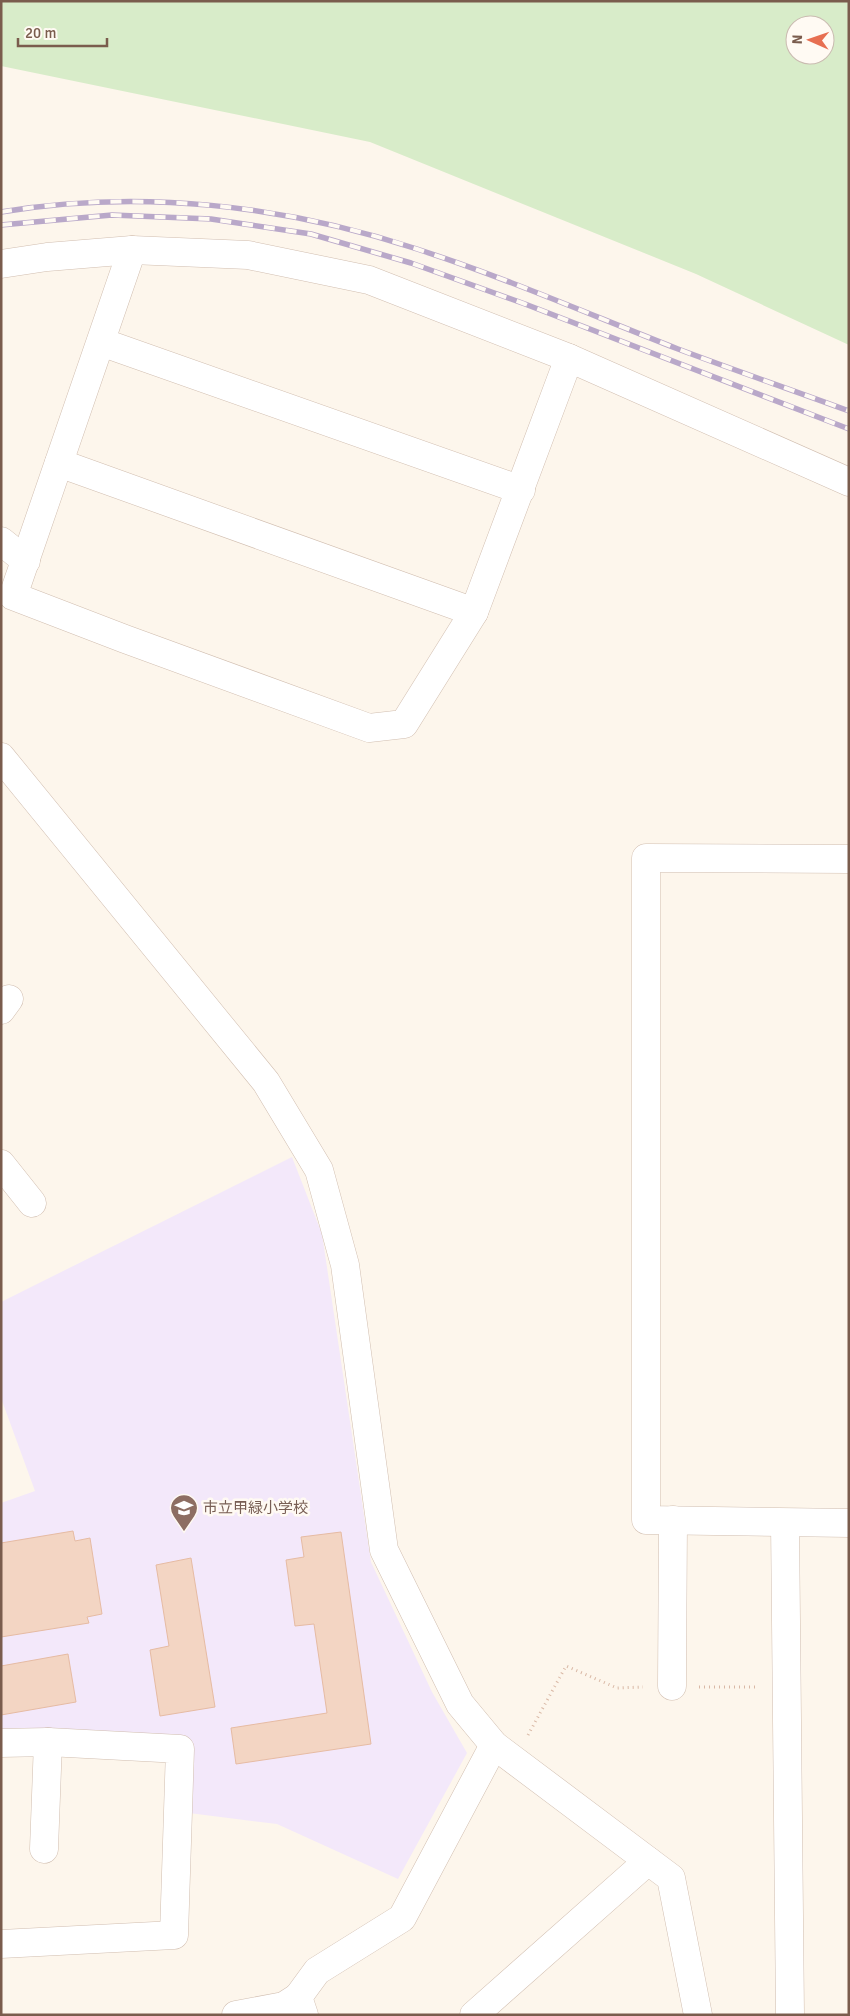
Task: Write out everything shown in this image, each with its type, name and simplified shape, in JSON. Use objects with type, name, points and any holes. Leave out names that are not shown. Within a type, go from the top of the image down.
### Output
[{"type":"street","points":[[132,250],[13,596],[369,728],[404,724],[474,612],[569,358]]},
{"type":"street","points":[[1,264],[46,257],[132,250],[248,255],[369,280],[569,358],[849,482]]},
{"type":"street","points":[[101,342],[521,490]]},
{"type":"street","points":[[59,463],[474,612]]},
{"type":"street","points":[[1,541],[26,561]]},
{"type":"street","points":[[1,757],[266,1082],[319,1170],[345,1265],[384,1550],[460,1704],[504,1753],[671,1878],[698,2015]]},
{"type":"street","points":[[849,859],[646,858],[646,1520],[849,1523]]},
{"type":"street","points":[[1,1164],[32,1203]]},
{"type":"street","points":[[672,1686],[673,1520]]},
{"type":"street","points":[[785,1523],[790,2015]]},
{"type":"street","points":[[44,1849],[48,1742]]},
{"type":"street","points":[[1,1743],[48,1742],[180,1749],[174,1935],[1,1944]]},
{"type":"street","points":[[236,2015],[284,2006],[301,2006],[317,1971],[402,1918],[504,1753]]},
{"type":"street","points":[[474,2015],[648,1861]]},
{"type":"path","points":[[504,1753],[566,1666],[617,1688],[672,1686],[764,1687]]},
{"type":"shaded area","name":"市立甲緑小学校","points":[[292,1157],[322,1234],[371,1562],[432,1692],[467,1753],[398,1879],[277,1824],[189,1813],[188,1739],[1,1735],[1,1503],[35,1491],[1,1398],[1,1302]]},
{"type":"green space","points":[[1,1],[849,1],[849,345],[696,274],[370,142],[1,66]]},
{"type":"building","points":[[73,1531],[75,1541],[90,1538],[102,1614],[87,1617],[89,1623],[1,1637],[1,1543]]},
{"type":"building","points":[[341,1532],[371,1744],[236,1764],[231,1728],[327,1713],[314,1624],[295,1626],[286,1560],[304,1557],[301,1537]]},
{"type":"building","points":[[191,1558],[215,1707],[160,1716],[150,1650],[169,1646],[156,1565]]},
{"type":"building","points":[[68,1654],[76,1702],[1,1715],[1,1666]]},
{"type":"railway","points":[[1,212],[53,205],[159,202],[211,205],[315,221],[367,234],[450,260],[516,284],[678,349],[849,411]]},
{"type":"railway","points":[[1,225],[112,215],[211,219],[311,234],[411,263],[525,304],[849,429]]},
{"type":"place","name":"市立甲緑小学校","points":[[184,1532]]}]
